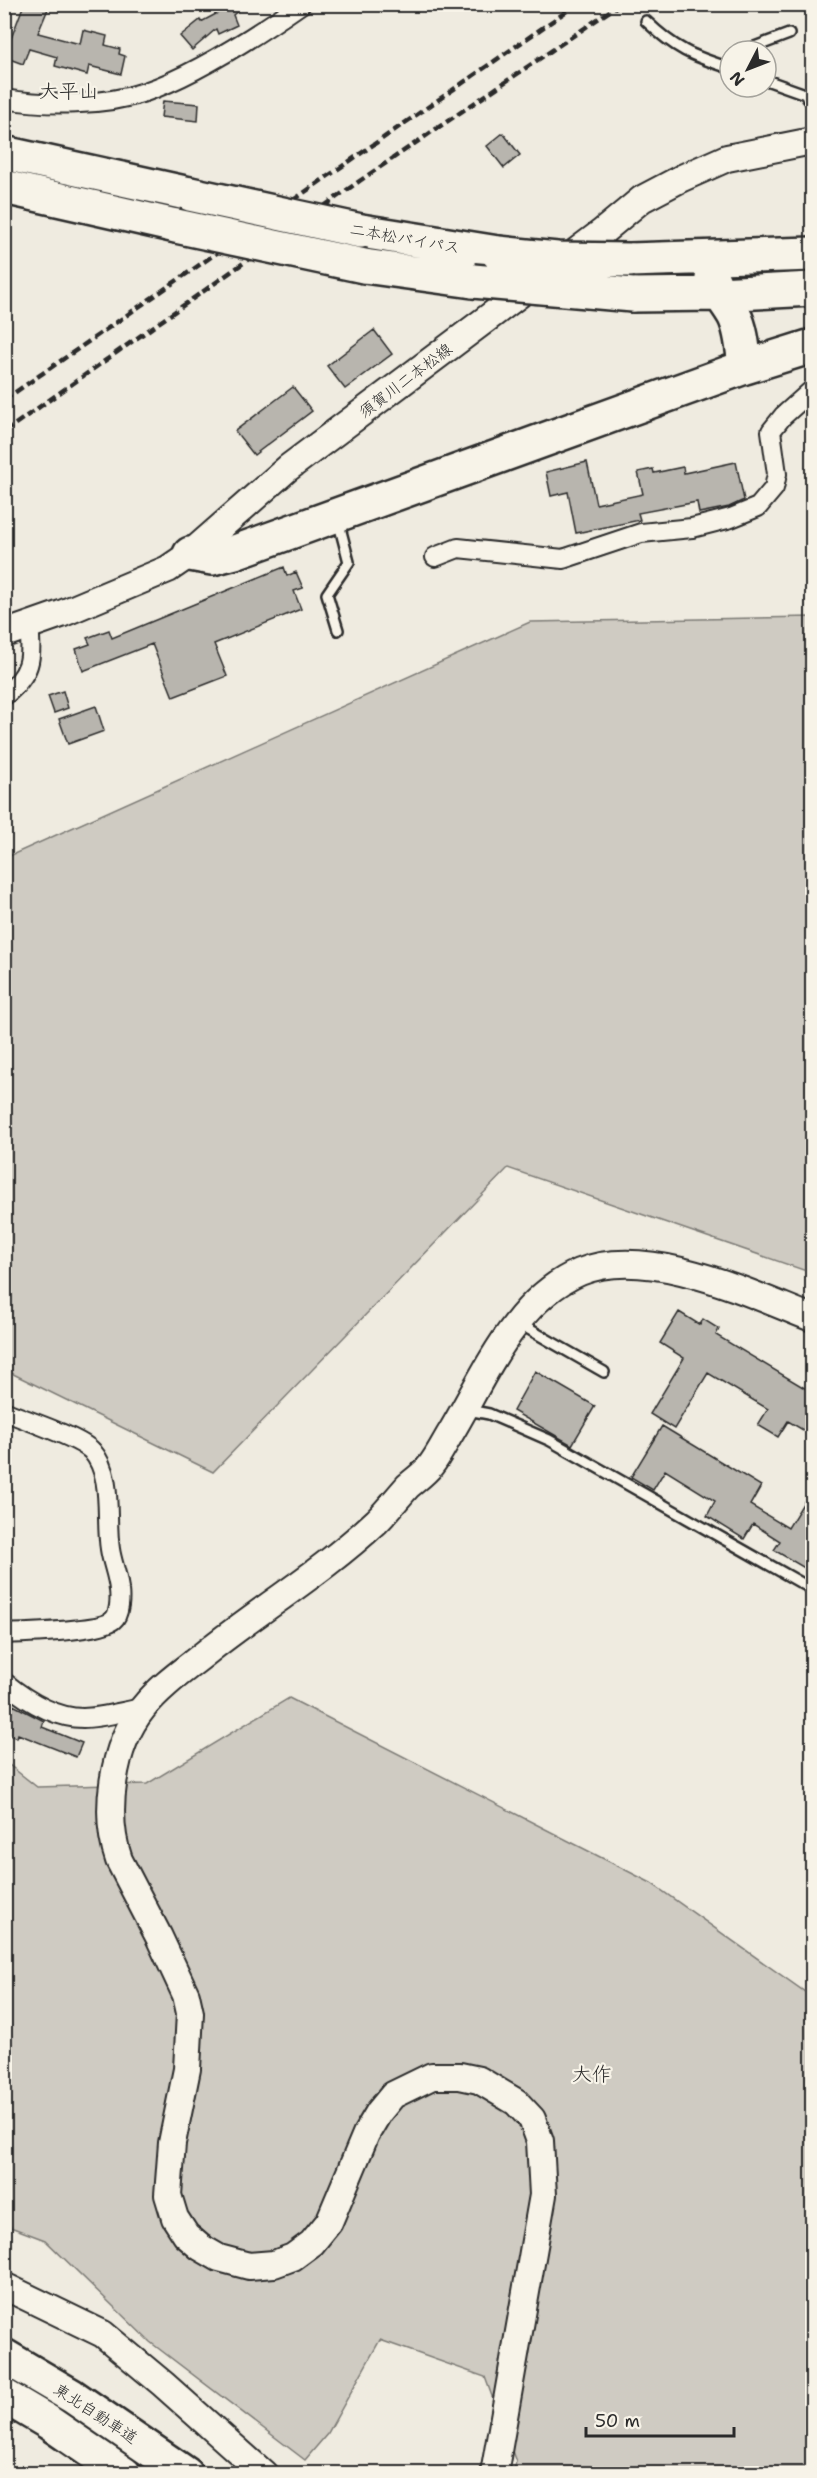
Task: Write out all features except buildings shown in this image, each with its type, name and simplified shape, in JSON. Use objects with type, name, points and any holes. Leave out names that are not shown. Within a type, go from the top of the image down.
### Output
[{"type":"highway","name":"二本松バイパス","points":[[4,153],[361,231],[498,253],[557,259],[630,260],[813,254]]},
{"type":"highway","name":"二本松バイパス","points":[[4,188],[364,266],[473,281],[633,295],[718,294],[813,289]]},
{"type":"highway","points":[[705,257],[718,294],[735,316],[745,368]]},
{"type":"highway","points":[[190,554],[212,558],[235,552],[745,368],[813,346]]},
{"type":"highway","name":"東北自動車道","points":[[4,2356],[72,2396],[186,2474]]},
{"type":"highway","name":"東北自動車道","points":[[4,2397],[48,2422],[124,2474]]},
{"type":"street","points":[[4,99],[63,104],[117,98],[145,92],[203,64],[301,4]]},
{"type":"street","name":"須賀川二本松線","points":[[4,634],[168,570],[190,554],[288,468],[642,199],[727,158],[813,141]]},
{"type":"street","points":[[435,557],[458,548],[563,559],[641,533],[692,528],[731,518],[758,507],[774,488],[777,474],[771,431],[783,416],[813,390]]},
{"type":"street","points":[[4,696],[18,685],[27,668],[32,652],[29,626]]},
{"type":"street","points":[[494,2474],[543,2195],[540,2141],[532,2119],[516,2102],[479,2080],[460,2076],[432,2076],[393,2095],[366,2134],[329,2222],[312,2243],[293,2257],[273,2264],[249,2266],[219,2258],[186,2235],[176,2218],[168,2195],[168,2172],[187,2069],[190,2013],[186,1995],[119,1860],[110,1820],[114,1783],[124,1744],[143,1708],[171,1680],[336,1556],[378,1520],[431,1466],[497,1351],[528,1308],[546,1291],[580,1272],[607,1265],[648,1264],[695,1275],[813,1318]]},
{"type":"street","points":[[4,1411],[80,1442],[92,1451],[100,1465],[105,1484],[110,1548],[119,1589],[119,1610],[114,1620],[104,1625],[49,1632],[4,1634]]},
{"type":"street","points":[[4,1682],[18,1694],[58,1715],[84,1718],[143,1708]]},
{"type":"street","points":[[4,2286],[103,2334],[264,2474]]},
{"type":"lane","points":[[646,21],[669,43],[701,59],[718,64]]},
{"type":"lane","points":[[776,39],[789,34]]},
{"type":"lane","points":[[778,84],[812,96]]},
{"type":"lane","points":[[337,515],[349,561],[327,594],[338,630]]},
{"type":"lane","points":[[518,1323],[604,1372]]},
{"type":"lane","points":[[465,1409],[489,1414],[549,1440],[810,1588]]},
{"type":"shaded area","points":[[812,617],[812,1273],[508,1168],[213,1472],[5,1370],[5,858],[530,622]]},
{"type":"shaded area","points":[[289,1698],[651,1883],[812,1997],[812,2473],[513,2473],[516,2462],[485,2377],[380,2340],[328,2433],[305,2460],[150,2342],[45,2240],[5,2225],[4,1761],[37,1787],[147,1784]]},
{"type":"railway","points":[[4,400],[577,4]]},
{"type":"railway","points":[[4,432],[361,180],[620,4]]},
{"type":"district","name":"大平山","points":[[69,91]]},
{"type":"district","name":"大作","points":[[592,2074]]}]
